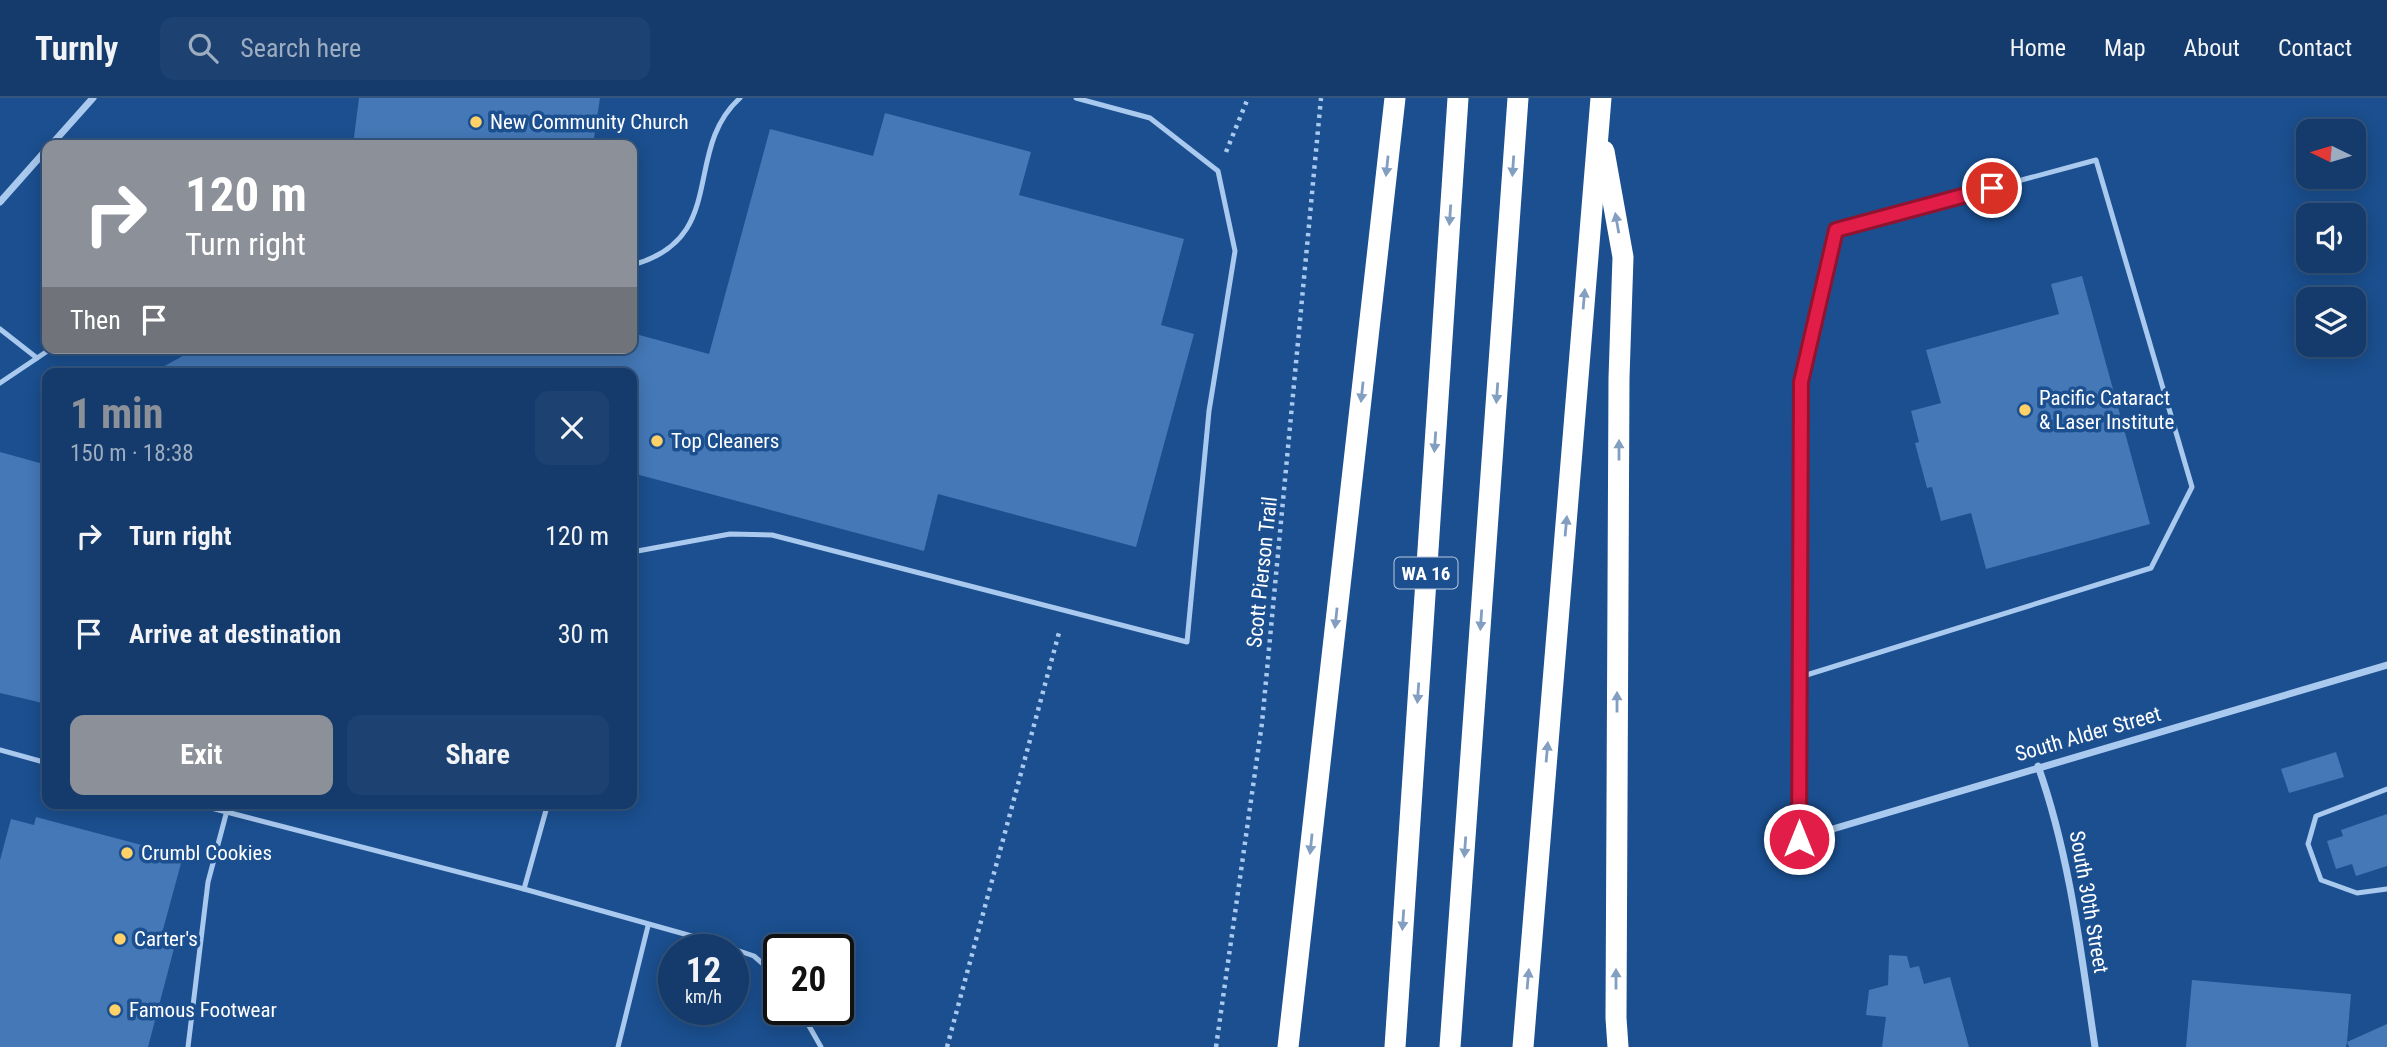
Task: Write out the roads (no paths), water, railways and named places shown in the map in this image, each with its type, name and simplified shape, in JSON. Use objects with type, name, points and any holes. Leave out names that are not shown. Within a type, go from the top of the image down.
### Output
[{"type":"highway","points":[[1288,1047],[1395,98]]},
{"type":"highway","name":"WA 16","points":[[1395,1047],[1458,98]]},
{"type":"highway","points":[[1450,1047],[1518,98]]},
{"type":"highway","points":[[1523,1047],[1601,98]]},
{"type":"highway","points":[[1599,122],[1623,257],[1619,392],[1618,1047]]},
{"type":"street","points":[[55,140],[93,98]]},
{"type":"street","points":[[0,202],[42,155]]},
{"type":"street","name":"South Alder Street","points":[[1799,839],[2038,766],[2387,665]]},
{"type":"street","name":"South 30th Street","points":[[2038,766],[2055,815],[2079,934],[2095,1047]]},
{"type":"lane","points":[[637,264],[662,256],[695,218],[713,138],[722,120],[740,98]]},
{"type":"lane","points":[[637,551],[730,534],[772,535],[1187,642],[1209,411],[1235,251],[1218,171],[1150,118],[1076,98]]},
{"type":"lane","points":[[1799,839],[1801,382],[1836,230],[2096,160],[2192,486],[2151,568],[1800,677]]},
{"type":"lane","points":[[0,329],[37,358]]},
{"type":"lane","points":[[0,383],[43,354]]},
{"type":"lane","points":[[0,750],[42,762]]},
{"type":"lane","points":[[2387,789],[2316,816],[2308,844],[2321,880],[2357,893],[2387,888]]},
{"type":"lane","points":[[212,809],[524,889],[754,957],[763,965]]},
{"type":"lane","points":[[188,1047],[208,882],[227,809]]},
{"type":"lane","points":[[524,889],[546,809]]},
{"type":"lane","points":[[618,1047],[648,926]]},
{"type":"lane","points":[[809,1025],[821,1047]]},
{"type":"place","name":"New Community Church","points":[[476,122]]},
{"type":"place","name":"Pacific Cataract & Laser Institute","points":[[2025,410]]},
{"type":"place","name":"Top Cleaners","points":[[657,441]]},
{"type":"place","name":"Crumbl Cookies","points":[[127,853]]},
{"type":"place","name":"Carter's","points":[[120,939]]},
{"type":"place","name":"Famous Footwear","points":[[115,1010]]}]
